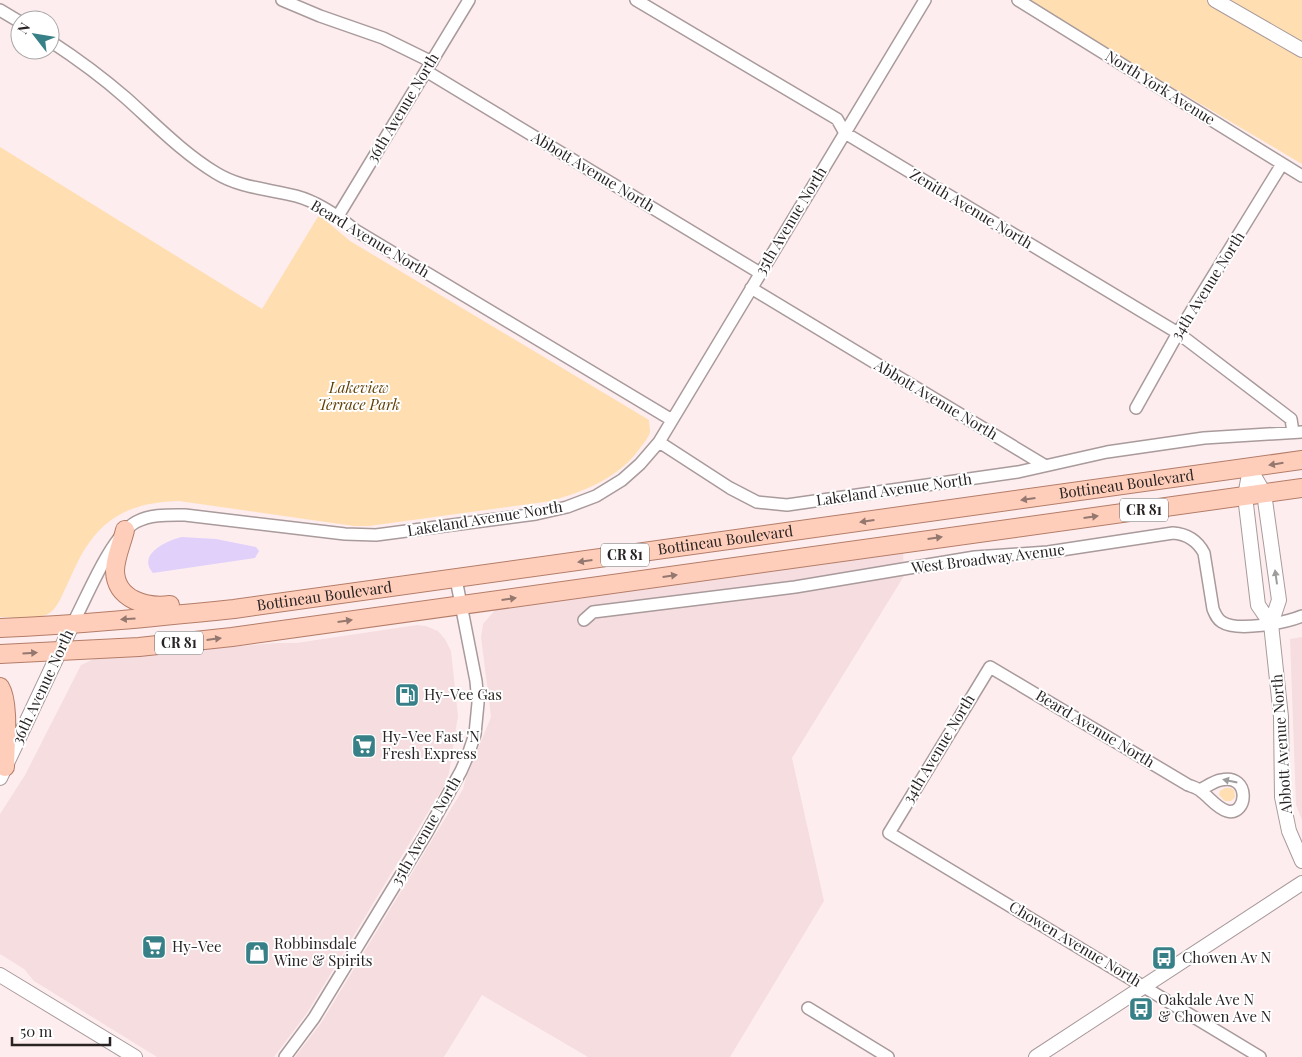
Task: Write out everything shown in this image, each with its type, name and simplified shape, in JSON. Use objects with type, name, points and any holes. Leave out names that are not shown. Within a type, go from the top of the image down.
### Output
[{"type":"main road","name":"Bottineau Boulevard","points":[[0,628],[139,619],[234,609],[1250,469],[1302,460]]},
{"type":"main road","name":"Bottineau Boulevard","points":[[0,654],[139,647],[197,641],[461,606],[1302,488]]},
{"type":"main road","points":[[125,530],[115,572],[119,585],[127,596],[138,603],[148,606],[160,607],[326,584],[412,585]]},
{"type":"main road","points":[[0,687],[3,692],[5,706],[3,772]]},
{"type":"street","name":"Abbott Avenue North","points":[[282,0],[320,16],[383,38],[760,273]]},
{"type":"street","name":"36th Avenue North","points":[[338,216],[469,0]]},
{"type":"street","name":"Zenith Avenue North","points":[[636,0],[837,118],[845,133],[1178,333],[1291,419],[1298,432]]},
{"type":"street","name":"35th Avenue North","points":[[659,442],[925,0]]},
{"type":"street","name":"North York Avenue","points":[[1018,0],[1302,176]]},
{"type":"street","points":[[1215,0],[1302,50]]},
{"type":"street","name":"Beard Avenue North","points":[[60,47],[117,90],[192,158],[218,175],[246,186],[298,197],[338,216],[355,230],[672,420]]},
{"type":"street","name":"34th Avenue North","points":[[1136,408],[1178,333],[1282,164]]},
{"type":"street","name":"Abbott Avenue North","points":[[751,288],[1044,465]]},
{"type":"street","name":"Lakeland Avenue North","points":[[74,623],[114,542],[136,522],[166,514],[345,534],[376,535],[536,514],[567,507],[596,496],[622,480],[640,464],[659,442],[730,488],[757,502],[787,505],[1018,472],[1107,452],[1194,440],[1298,432]]},
{"type":"street","name":"Abbott Avenue North","points":[[1250,469],[1264,493],[1279,600],[1271,624],[1281,717],[1282,797],[1289,830],[1302,861]]},
{"type":"street","name":"Abbott Avenue North","points":[[1250,469],[1245,496],[1258,605],[1271,624]]},
{"type":"street","name":"West Broadway Avenue","points":[[584,620],[593,612],[796,587],[976,558],[1048,552],[1173,533],[1183,534],[1200,545],[1204,553],[1213,609],[1216,616],[1222,622],[1232,626],[1271,624],[1302,616]]},
{"type":"street","name":"35th Avenue North","points":[[285,1057],[318,1011],[411,859],[461,771],[468,755],[475,734],[478,702],[476,681],[456,579]]},
{"type":"street","name":"36th Avenue North","points":[[3,772],[74,623]]},
{"type":"street","name":"34th Avenue North","points":[[889,832],[990,667]]},
{"type":"street","name":"Beard Avenue North","points":[[990,667],[1188,785],[1200,790]]},
{"type":"street","name":"Chowen Avenue North","points":[[889,832],[1260,1057]]},
{"type":"street","points":[[1036,1057],[1302,883]]},
{"type":"street","points":[[0,975],[135,1057]]},
{"type":"street","points":[[808,1008],[888,1057]]},
{"type":"shaded area","points":[[182,537],[216,539],[256,547],[259,551],[255,558],[153,573],[148,560],[151,554],[169,541]]},
{"type":"shaded area","points":[[903,550],[904,576],[792,758],[824,901],[730,1057],[588,1057],[482,995],[444,1057],[295,1057],[321,1023],[463,789],[491,717],[481,637],[483,624],[495,610],[504,606]]},
{"type":"shaded area","points":[[417,625],[426,626],[438,631],[445,639],[451,651],[458,716],[449,773],[444,786],[307,1013],[274,1057],[157,1057],[34,981],[24,969],[0,954],[0,814],[25,775],[81,665],[96,658],[296,643]]},
{"type":"shaded area","points":[[1302,637],[1302,820],[1296,805],[1290,639]]},
{"type":"green space","points":[[1025,0],[1302,0],[1302,164]]},
{"type":"green space","name":"Lakeview Terrace Park","points":[[0,147],[262,309],[319,215],[350,241],[649,420],[649,434],[632,458],[612,475],[589,488],[551,501],[369,526],[354,526],[179,501],[140,506],[117,516],[98,532],[82,553],[58,603],[50,613],[35,618],[0,617]]},
{"type":"green space","points":[[1225,788],[1234,790],[1235,797],[1231,801],[1225,801],[1219,795],[1220,791]]},
{"type":"place","name":"Hy-Vee Gas","points":[[407,695]]},
{"type":"place","name":"Hy-Vee Fast 'N Fresh Express","points":[[364,746]]},
{"type":"place","name":"Hy-Vee","points":[[154,947]]},
{"type":"place","name":"Robbinsdale Wine & Spirits","points":[[257,953]]},
{"type":"place","name":"Chowen Av N","points":[[1164,958]]},
{"type":"place","name":"Oakdale Ave N & Chowen Ave N","points":[[1141,1009]]}]
